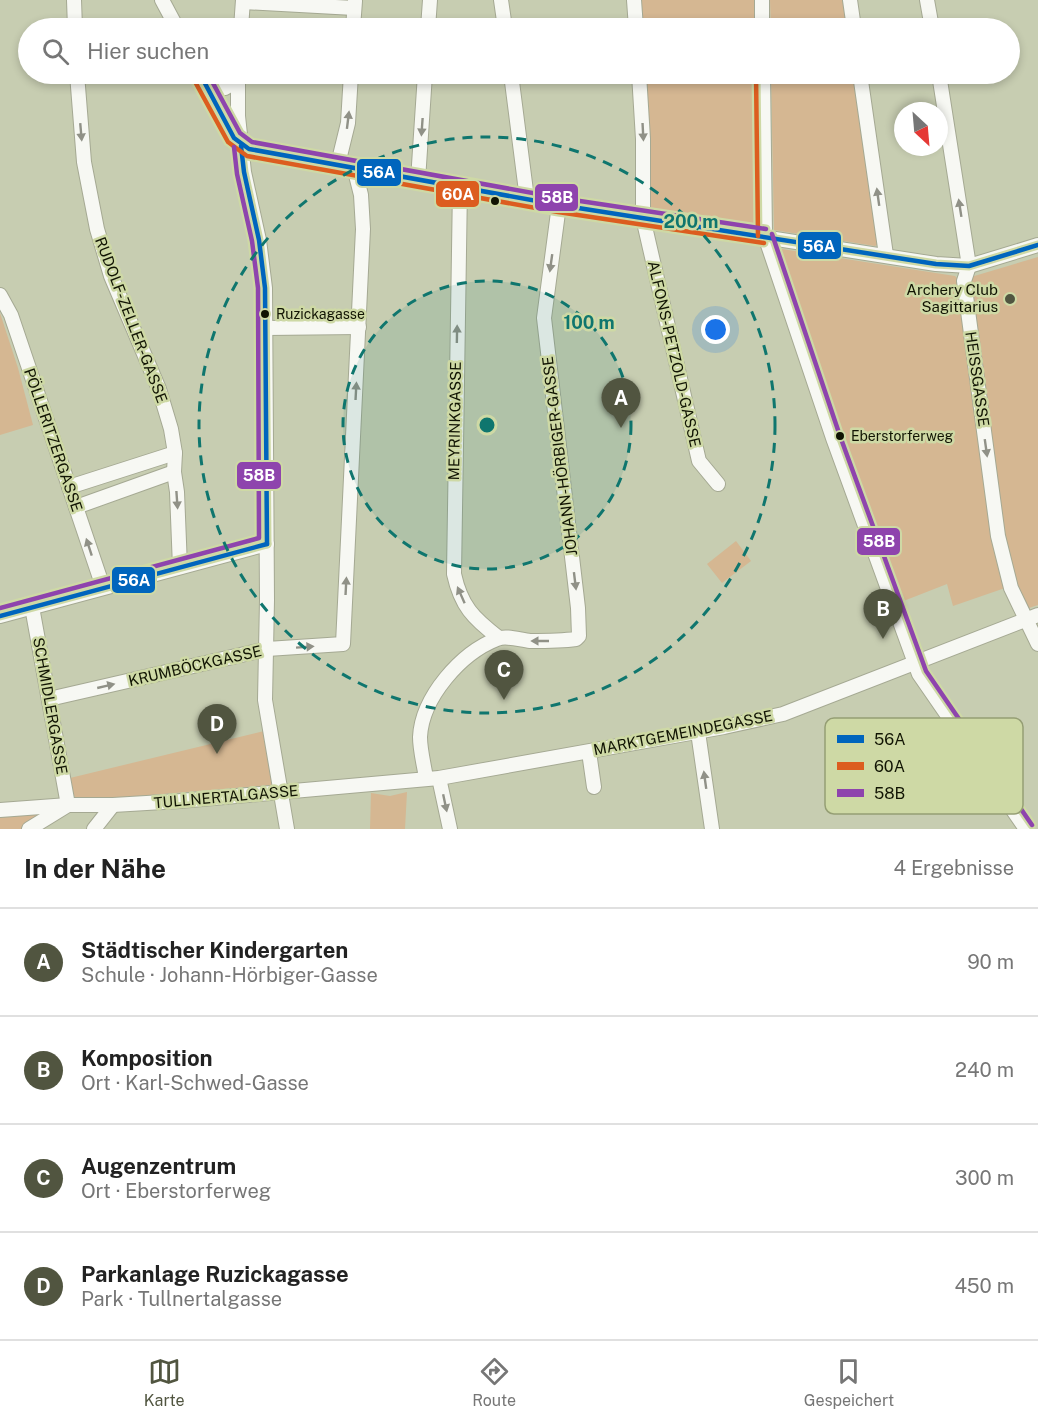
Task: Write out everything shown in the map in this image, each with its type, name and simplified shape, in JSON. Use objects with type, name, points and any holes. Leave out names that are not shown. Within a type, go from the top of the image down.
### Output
[{"type":"street","points":[[74,0],[75,18]]},
{"type":"street","points":[[162,0],[172,18]]},
{"type":"street","points":[[429,18],[430,0]]},
{"type":"street","points":[[501,0],[504,18]]},
{"type":"street","points":[[634,0],[635,18]]},
{"type":"street","points":[[762,0],[762,18]]},
{"type":"street","points":[[850,0],[853,18]]},
{"type":"street","points":[[927,0],[930,18]]},
{"type":"street","points":[[242,18],[243,1],[355,4]]},
{"type":"street","name":"RUDOLF-ZELLER-GASSE","points":[[78,84],[83,155],[89,199],[97,229],[111,276],[163,400],[171,429],[175,453],[174,472],[180,567]]},
{"type":"street","points":[[205,84],[234,138],[241,146],[249,149],[559,205],[936,264],[969,266],[1038,245]]},
{"type":"street","points":[[208,89],[225,88],[229,84]]},
{"type":"street","points":[[237,84],[244,172],[263,268],[266,328],[267,649],[265,700],[287,829]]},
{"type":"street","points":[[338,164],[348,123],[350,84]]},
{"type":"street","points":[[418,180],[424,84]]},
{"type":"street","points":[[512,84],[527,199]]},
{"type":"street","name":"ALFONS-PETZOLD-GASSE","points":[[640,84],[643,139],[643,218],[699,461],[718,484]]},
{"type":"street","points":[[763,84],[765,236],[830,427],[919,674],[949,718]]},
{"type":"street","points":[[861,84],[886,255]]},
{"type":"street","name":"HEISSGASSE","points":[[941,84],[969,266],[964,281],[998,536],[1009,581],[1031,617],[1038,644]]},
{"type":"street","points":[[266,328],[359,327],[363,210],[354,168]]},
{"type":"street","name":"MEYRINKGASSE","points":[[460,187],[454,574],[458,594],[468,609],[482,625],[499,638]]},
{"type":"street","name":"JOHANN-HÖRBIGER-GASSE","points":[[499,638],[546,641],[576,639],[579,636],[579,608],[544,318],[559,205]]},
{"type":"street","name":"PÖLLERITZERGASSE","points":[[0,295],[11,315],[103,587]]},
{"type":"street","name":"KRUMBÖCKGASSE","points":[[49,699],[267,649],[343,644],[359,327]]},
{"type":"street","points":[[69,486],[175,453]]},
{"type":"street","points":[[76,507],[174,472]]},
{"type":"street","points":[[0,616],[267,544]]},
{"type":"street","name":"SCHMIDLERGASSE","points":[[32,607],[68,805]]},
{"type":"street","name":"MARKTGEMEINDEGASSE","points":[[384,783],[433,778],[589,752],[783,714],[1031,617]]},
{"type":"street","points":[[450,829],[420,737],[430,701],[438,688],[454,669],[473,653],[499,638]]},
{"type":"street","points":[[698,732],[712,829]]},
{"type":"street","points":[[589,752],[594,786]]},
{"type":"street","name":"TULLNERTALGASSE","points":[[0,810],[68,805],[113,805],[384,783]]},
{"type":"street","points":[[29,829],[68,805]]},
{"type":"street","points":[[93,829],[113,805]]},
{"type":"street","points":[[1016,814],[1026,829]]},
{"type":"shaded area","points":[[638,0],[754,0],[754,18],[639,18]]},
{"type":"shaded area","points":[[770,0],[846,0],[849,18],[771,18]]},
{"type":"shaded area","points":[[644,84],[754,84],[756,225],[651,210]]},
{"type":"shaded area","points":[[771,84],[857,84],[880,243],[875,246],[774,230]]},
{"type":"shaded area","points":[[782,249],[955,276],[958,279],[994,545],[1005,588],[953,606],[947,584],[901,602],[779,252]]},
{"type":"shaded area","points":[[1038,257],[1038,605],[1026,609],[1010,567],[999,503],[971,277]]},
{"type":"shaded area","points":[[0,313],[33,425],[0,435]]},
{"type":"shaded area","points":[[736,541],[751,561],[722,583],[707,564]]},
{"type":"shaded area","points":[[264,731],[272,785],[78,801],[73,794],[70,778]]},
{"type":"shaded area","points":[[407,792],[405,829],[370,829],[371,793],[390,796]]},
{"type":"shaded area","points":[[55,812],[25,829],[0,829],[0,817]]},
{"type":"transit line","name":"60A","points":[[196,84],[228,142],[247,156],[558,212],[764,243]]},
{"type":"transit line","name":"56A","points":[[205,84],[234,138],[249,149],[559,205],[936,264],[969,266],[1038,245]]},
{"type":"transit line","name":"58B","points":[[213,84],[240,133],[252,142],[560,198],[766,229]]},
{"type":"transit line","name":"60A","points":[[756,84],[758,236]]},
{"type":"transit line","name":"56A","points":[[241,146],[244,172],[259,240],[265,288],[267,544]]},
{"type":"transit line","name":"58B","points":[[0,608],[259,538],[258,288],[252,241],[237,174],[234,147]]},
{"type":"transit line","name":"58B","points":[[772,234],[840,436],[926,671],[958,718]]},
{"type":"transit line","name":"56A","points":[[0,616],[267,544]]},
{"type":"transit line","name":"58B","points":[[1023,812],[1032,825]]},
{"type":"place","name":"Archery Club Sagittarius","points":[[1010,299]]},
{"type":"place","name":"Ruzickagasse","points":[[265,314]]},
{"type":"place","name":"Städtischer Kindergarten","points":[[621,428]]},
{"type":"place","name":"Eberstorferweg","points":[[840,436]]},
{"type":"place","name":"Komposition","points":[[883,639]]},
{"type":"place","name":"Augenzentrum","points":[[504,700]]},
{"type":"place","name":"Parkanlage Ruzickagasse","points":[[217,754]]}]
